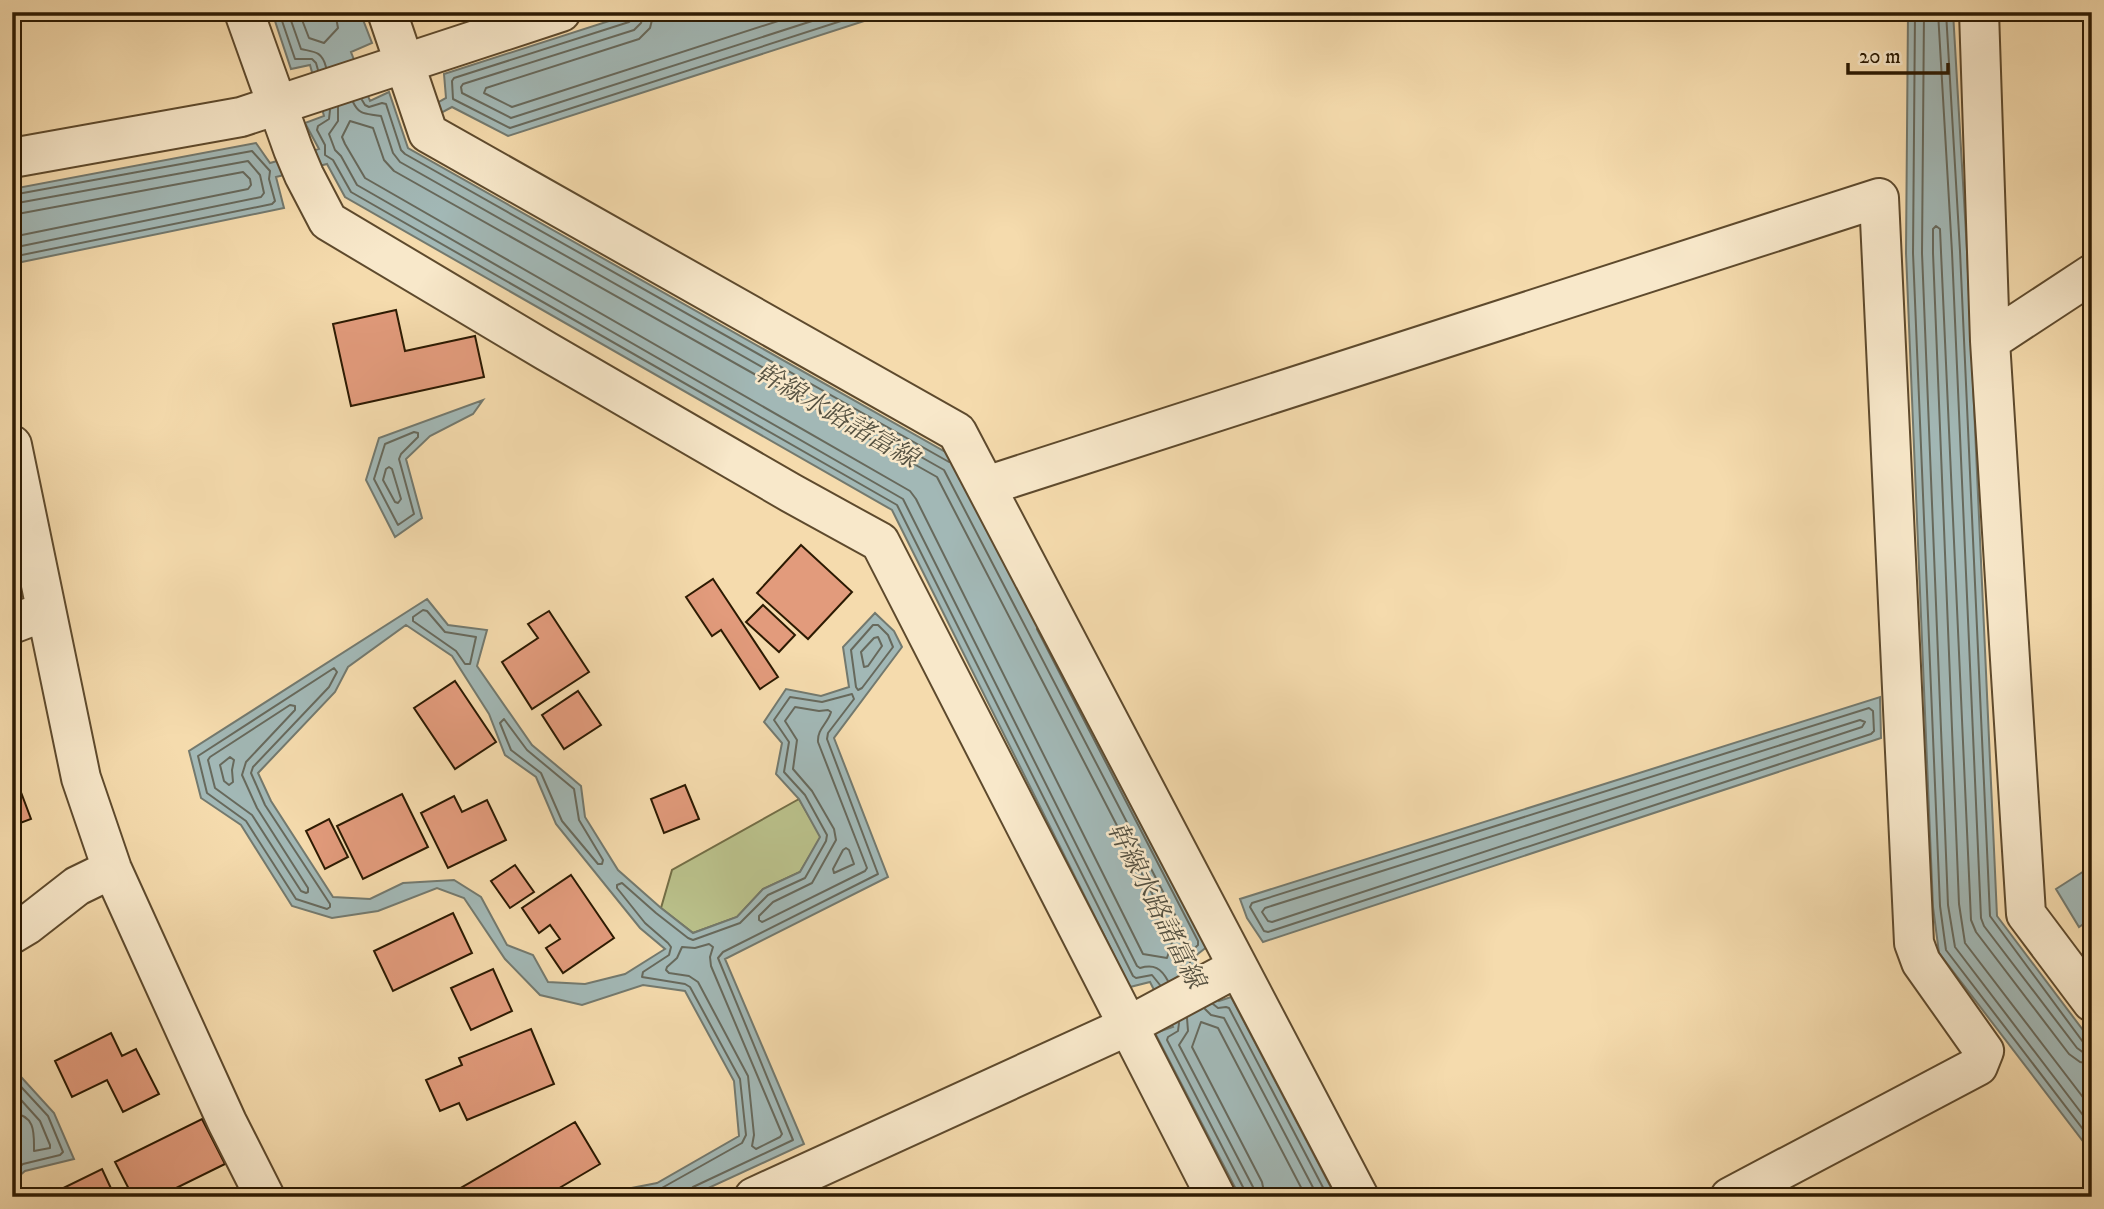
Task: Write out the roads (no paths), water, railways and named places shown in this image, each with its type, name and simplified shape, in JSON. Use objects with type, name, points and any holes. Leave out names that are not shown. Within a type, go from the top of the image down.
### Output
[{"type":"street","points":[[244,12],[292,99],[299,162],[328,221],[546,351],[880,542],[1143,1018],[1216,1197]]},
{"type":"street","points":[[387,12],[389,67],[428,133],[957,432],[1226,973],[1359,1197]]},
{"type":"street","points":[[12,158],[241,117],[561,12]]},
{"type":"street","points":[[1979,12],[1990,341],[2026,914],[2079,958],[2092,1002]]},
{"type":"street","points":[[986,486],[1879,198],[1913,943],[1921,962],[1984,1051],[1978,1066],[1730,1197]]},
{"type":"street","points":[[1990,341],[2092,274]]},
{"type":"street","points":[[12,445],[29,618],[81,778],[112,869],[227,1122],[265,1197]]},
{"type":"street","points":[[12,934],[77,886],[112,869]]},
{"type":"street","points":[[754,1197],[1143,1018],[1226,973]]},
{"type":"water","name":"幹線水路諸富線","points":[[272,12],[360,12],[372,43],[351,52],[370,101],[389,92],[408,148],[956,458],[1208,946],[1194,957],[1219,1001],[1231,997],[1336,1197],[1240,1197],[1155,1033],[1173,1027],[1150,982],[1130,987],[892,510],[345,197],[327,164],[276,177],[284,208],[12,264],[12,189],[256,143],[270,163],[319,149],[305,123],[324,116],[310,65],[291,69]]},
{"type":"water","points":[[637,12],[892,12],[508,136],[452,107],[441,113],[435,104],[446,98],[444,74]]},
{"type":"water","points":[[1908,12],[1953,12],[1967,251],[1997,916],[2092,1042],[2092,1153],[1939,953],[1933,907],[1906,253]]},
{"type":"water","points":[[483,400],[473,414],[430,436],[406,459],[422,518],[395,537],[366,480],[379,438]]},
{"type":"water","points":[[427,599],[448,625],[487,630],[477,666],[532,745],[581,786],[585,817],[618,870],[693,933],[737,917],[763,889],[800,872],[820,837],[799,799],[776,774],[782,743],[764,722],[786,689],[821,696],[849,687],[843,647],[875,613],[894,631],[902,647],[834,738],[888,877],[725,959],[804,1144],[689,1197],[603,1197],[611,1192],[657,1183],[739,1136],[734,1081],[685,991],[643,985],[582,1005],[540,995],[505,959],[464,898],[437,888],[378,911],[332,918],[292,906],[241,825],[201,798],[189,751]],"holes":[[[406,625],[452,656],[489,714],[505,755],[536,777],[556,824],[640,928],[665,949],[625,974],[585,984],[548,982],[533,955],[507,945],[481,897],[454,880],[403,883],[370,899],[333,897],[271,801],[258,773],[335,692],[348,667]]]},
{"type":"water","points":[[1880,697],[1881,738],[1263,942],[1247,918],[1240,899]]},
{"type":"water","points":[[2092,866],[2092,918],[2079,927],[2056,889]]},
{"type":"water","points":[[12,1067],[54,1113],[74,1159],[25,1171],[12,1182],[12,1144],[20,1139],[12,1124]]}]
